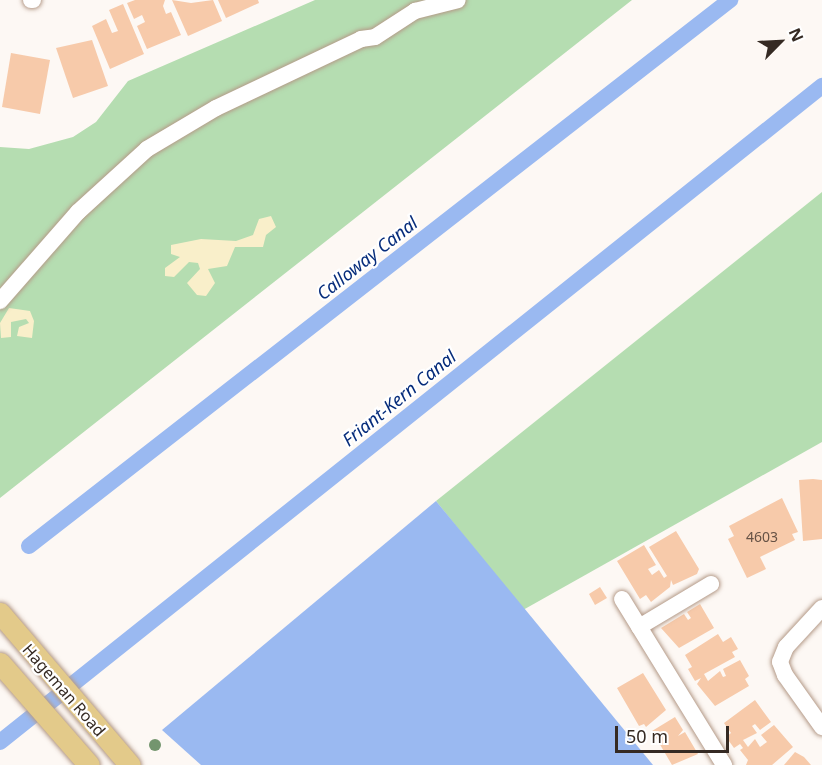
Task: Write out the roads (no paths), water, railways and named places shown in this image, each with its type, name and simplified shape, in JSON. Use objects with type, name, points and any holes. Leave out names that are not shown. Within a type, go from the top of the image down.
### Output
[{"type":"main road","name":"Hageman Road","points":[[0,613],[44,668],[130,765]]},
{"type":"main road","name":"Hageman Road","points":[[0,663],[89,765]]},
{"type":"street","points":[[0,302],[78,212],[147,149],[216,108],[362,39],[375,37],[415,11],[458,0]]},
{"type":"street","points":[[639,627],[711,585]]},
{"type":"street","points":[[622,600],[724,765]]},
{"type":"street","points":[[822,608],[786,647],[780,662],[785,675],[822,726]]},
{"type":"water","points":[[436,501],[653,765],[201,765],[162,730]]},
{"type":"waterway","name":"Calloway Canal","points":[[29,546],[730,0]]},
{"type":"waterway","name":"Friant-Kern Canal","points":[[0,742],[822,86]]}]
